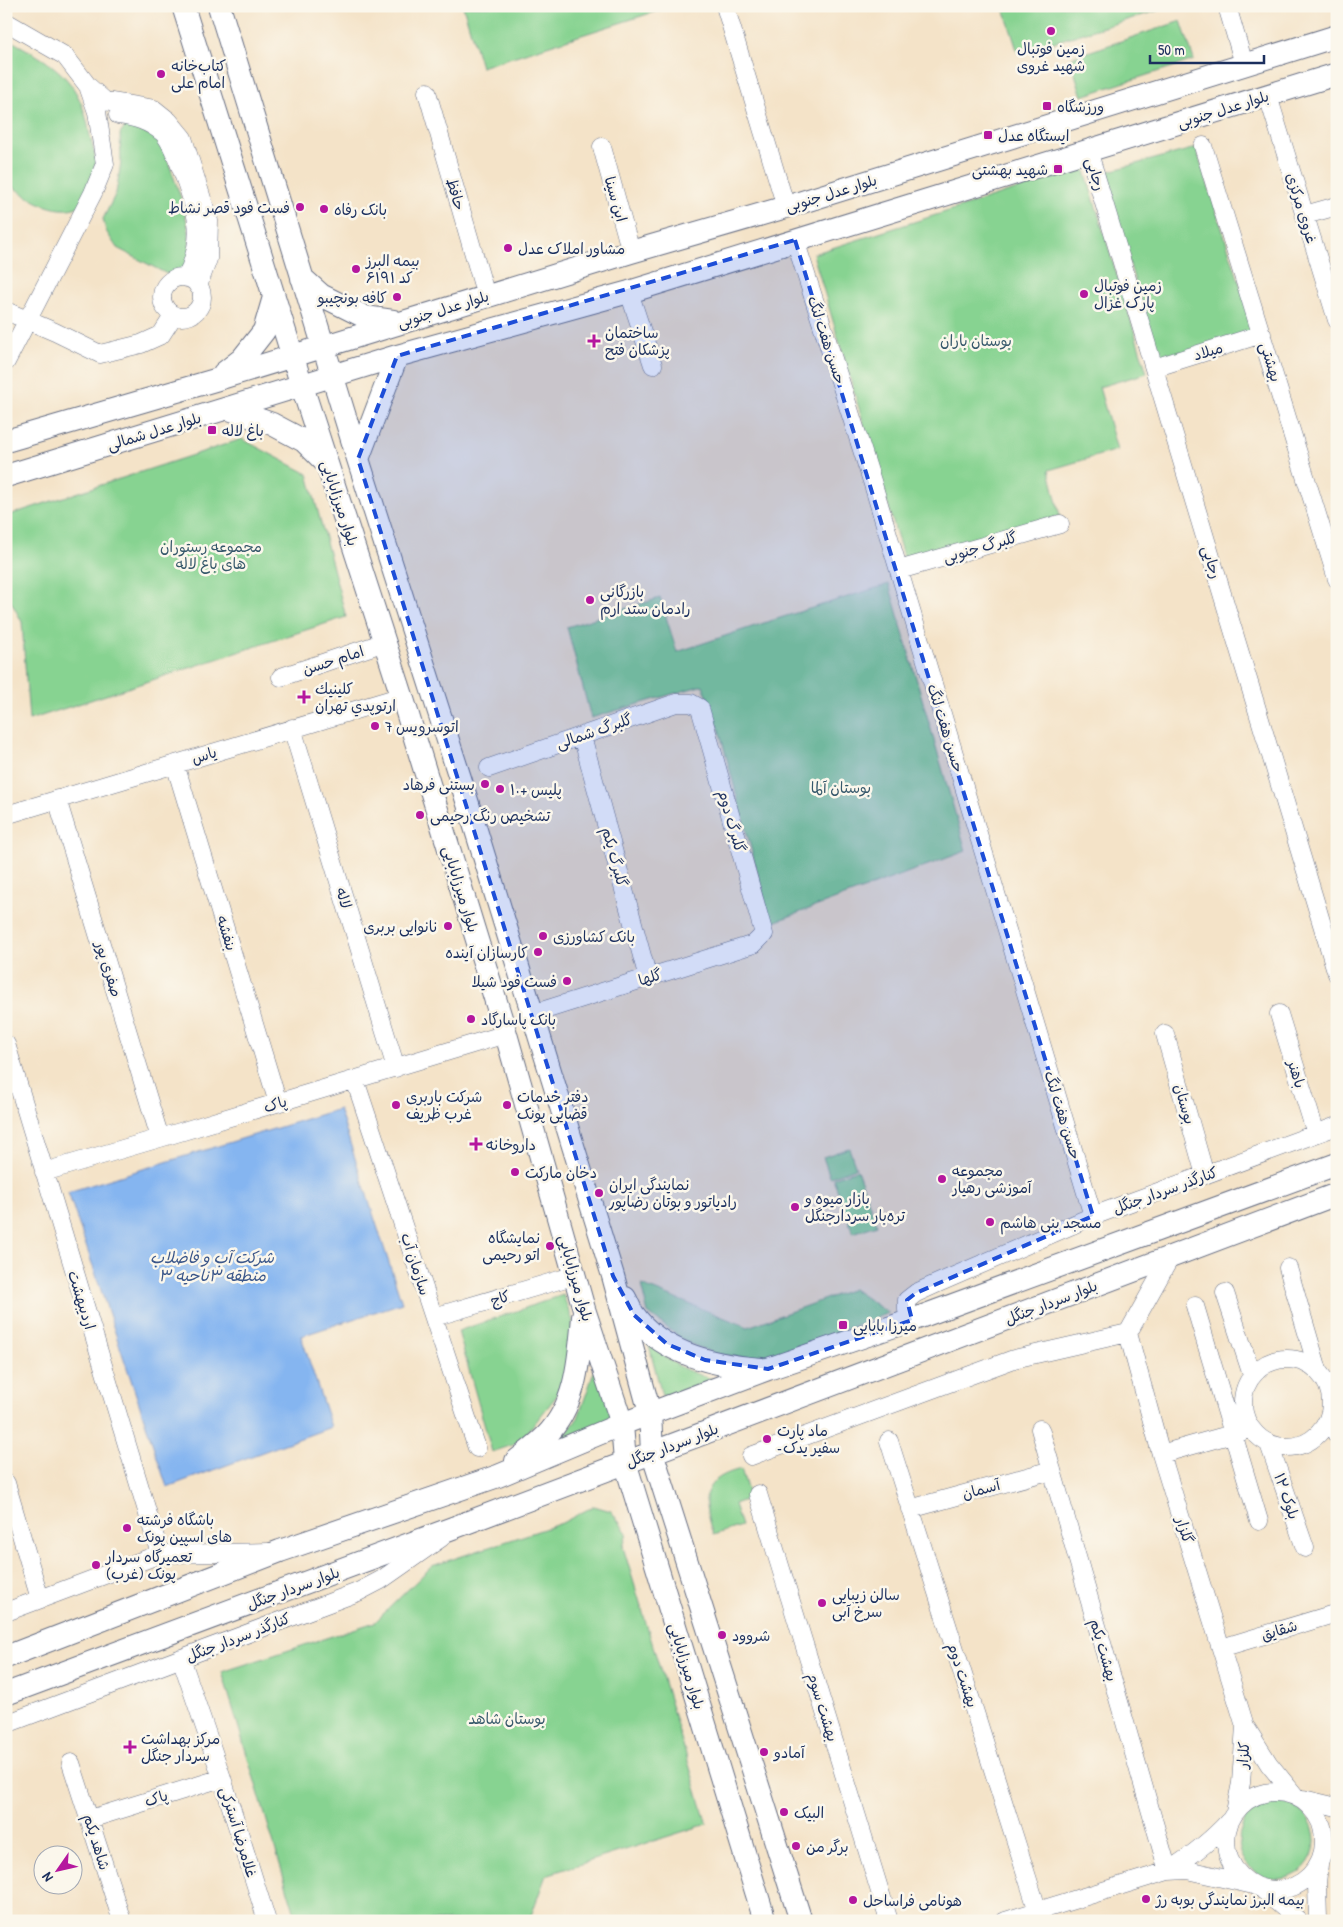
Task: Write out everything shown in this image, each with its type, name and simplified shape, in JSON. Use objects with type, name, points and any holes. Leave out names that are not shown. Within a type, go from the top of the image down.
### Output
[{"type":"main road","name":"بلوار میرزابابایی","points":[[183,6],[302,386],[402,696],[506,1034],[584,1309],[622,1424],[625,1462],[765,1921]]},
{"type":"main road","name":"بلوار میرزابابایی","points":[[219,6],[613,1276],[650,1413],[652,1452],[801,1921]]},
{"type":"main road","name":"بلوار عدل جنوبی","points":[[293,356],[399,322],[786,207],[1337,36]]},
{"type":"main road","name":"بلوار عدل جنوبی","points":[[302,386],[397,356],[629,292],[1337,74]]},
{"type":"main road","points":[[302,278],[321,295],[365,317],[399,322]]},
{"type":"main road","points":[[215,380],[242,359],[264,331],[274,297]]},
{"type":"main road","points":[[6,441],[293,356]]},
{"type":"main road","points":[[358,459],[397,356]]},
{"type":"main road","name":"بلوار عدل شمالی","points":[[6,476],[302,386]]},
{"type":"main road","points":[[229,409],[272,424],[304,441],[328,465]]},
{"type":"main road","name":"بلوار سردار جنگل","points":[[6,1656],[280,1551],[498,1476],[622,1424],[768,1369],[912,1320],[1337,1164]]},
{"type":"main road","name":"بلوار سردار جنگل","points":[[6,1694],[458,1526],[1337,1194]]},
{"type":"main road","points":[[613,1276],[634,1315],[648,1330],[666,1344],[705,1360],[747,1368],[768,1369]]},
{"type":"main road","points":[[498,1476],[546,1436],[567,1403],[578,1373],[584,1309]]},
{"type":"street","points":[[725,6],[786,207]]},
{"type":"street","points":[[1227,6],[1244,64]]},
{"type":"street","points":[[6,22],[65,56],[88,86],[105,101],[154,110],[169,121],[183,138],[209,221],[208,259],[192,282]]},
{"type":"street","points":[[6,362],[94,193],[105,164],[97,112],[88,86]]},
{"type":"street","name":"حافظ","points":[[427,92],[486,296]]},
{"type":"street","name":"غروی مرکزی","points":[[1268,96],[1337,320]]},
{"type":"street","points":[[97,112],[139,118],[152,124],[164,135],[172,148],[197,223],[196,253],[192,282],[202,298],[197,310],[186,317],[174,316],[168,312],[162,301],[164,288],[174,279],[192,282]]},
{"type":"street","name":"ابن سینا","points":[[602,146],[631,252]]},
{"type":"street","name":"بهشتی","points":[[1203,146],[1337,579]]},
{"type":"street","name":"رجایی","points":[[1088,150],[1337,974]]},
{"type":"street","points":[[1305,215],[1337,206]]},
{"type":"street","name":"حسن هفت لنگ","points":[[795,240],[899,570],[1094,1216]]},
{"type":"street","points":[[629,292],[653,364]]},
{"type":"street","points":[[6,312],[55,332],[100,354],[141,344],[161,334],[174,316]]},
{"type":"street","name":"میلاد","points":[[1154,368],[1262,334]]},
{"type":"street","name":"گلبرگ جنوبی","points":[[899,570],[1060,524]]},
{"type":"street","name":"امام حسن","points":[[281,677],[385,642]]},
{"type":"street","name":"یاس","points":[[6,815],[402,696]]},
{"type":"street","name":"گلبرگ شمالی","points":[[489,768],[676,703],[690,703],[700,708]]},
{"type":"street","name":"گلبرگ دوم","points":[[700,708],[764,934]]},
{"type":"street","name":"لاله","points":[[292,728],[396,1068]]},
{"type":"street","name":"گلبرگ یکم","points":[[582,736],[648,978]]},
{"type":"street","name":"بنفشه","points":[[175,764],[278,1103]]},
{"type":"street","name":"صفری پور","points":[[58,799],[160,1138]]},
{"type":"street","name":"گلها","points":[[532,1014],[754,944],[764,934]]},
{"type":"street","name":"باهنر","points":[[1279,1014],[1316,1134]]},
{"type":"street","name":"پاک","points":[[44,1172],[506,1034]]},
{"type":"street","name":"بوستان","points":[[1165,1034],[1205,1175]]},
{"type":"street","name":"اردیبهشت","points":[[6,1044],[160,1554]]},
{"type":"street","name":"سازمان آب","points":[[355,1080],[477,1448]]},
{"type":"street","name":"کنارگذر سردار جنگل","points":[[912,1320],[907,1310],[907,1300],[916,1293],[1094,1216],[1337,1126]]},
{"type":"street","points":[[751,1456],[1014,1359],[1128,1332],[1171,1256]]},
{"type":"street","points":[[1288,1268],[1318,1370],[1330,1391],[1332,1404],[1330,1416],[1323,1429],[1312,1440],[1299,1446],[1284,1448],[1269,1444],[1259,1437],[1244,1416],[1245,1388],[1252,1375],[1263,1365],[1276,1360],[1291,1358],[1305,1362],[1318,1370]]},
{"type":"street","name":"کاج","points":[[434,1318],[566,1278]]},
{"type":"street","points":[[1225,1293],[1252,1375]]},
{"type":"street","points":[[1195,1306],[1259,1521]]},
{"type":"street","name":"گلزار","points":[[1128,1332],[1161,1454],[1245,1726]]},
{"type":"street","points":[[1330,1416],[1337,1435]]},
{"type":"street","points":[[1161,1454],[1251,1428]]},
{"type":"street","name":"بهشت یکم","points":[[1040,1429],[1168,1871]]},
{"type":"street","name":"بهشت دوم","points":[[889,1441],[1039,1915]]},
{"type":"street","name":"بلوک ۱۲","points":[[1269,1444],[1305,1548]]},
{"type":"street","name":"آسمان","points":[[910,1509],[1052,1470]]},
{"type":"street","points":[[6,1483],[40,1599]]},
{"type":"street","name":"بهشت سوم","points":[[758,1494],[889,1921]]},
{"type":"street","name":"کنارگذر سردار جنگل","points":[[6,1724],[358,1592],[381,1580],[458,1526]]},
{"type":"street","points":[[6,1612],[160,1554],[280,1551]]},
{"type":"street","name":"شقایق","points":[[1221,1648],[1337,1613]]},
{"type":"street","name":"غلامرضا آسترکی","points":[[181,1658],[222,1778],[267,1921]]},
{"type":"street","name":"کلزار","points":[[1245,1726],[1269,1764],[1298,1797]]},
{"type":"street","name":"کلزار","points":[[1232,1816],[1241,1783],[1245,1726]]},
{"type":"street","name":"شاهد یکم","points":[[71,1763],[122,1921]]},
{"type":"street","name":"پاک","points":[[90,1819],[222,1778]]},
{"type":"street","points":[[1006,1921],[1039,1915],[1168,1871],[1191,1856],[1217,1834],[1242,1804],[1255,1796],[1269,1792],[1284,1792],[1337,1807]]},
{"type":"street","points":[[1298,1797],[1311,1806],[1320,1819],[1324,1834],[1324,1850],[1320,1862],[1317,1898],[1318,1921]]},
{"type":"street","points":[[1232,1816],[1226,1847],[1230,1862],[1240,1876],[1256,1886],[1298,1921]]},
{"type":"street","points":[[1168,1871],[1187,1870],[1279,1891],[1295,1887],[1309,1878],[1320,1862],[1337,1846]]},
{"type":"highlighted area","points":[[795,240],[1093,1216],[916,1293],[907,1300],[912,1320],[768,1369],[705,1360],[667,1344],[634,1315],[613,1276],[358,459],[397,356]]},
{"type":"green space","points":[[463,6],[673,6],[481,67]]},
{"type":"green space","name":"زمین فوتبال شهید غروی","points":[[1003,6],[1165,6],[1166,8],[1018,53]]},
{"type":"green space","points":[[1181,21],[1194,60],[1082,96],[1070,58]]},
{"type":"green space","points":[[6,38],[38,56],[63,75],[80,100],[86,116],[95,163],[91,182],[80,206],[60,209],[41,204],[6,182]]},
{"type":"green space","points":[[126,126],[153,136],[160,141],[165,152],[182,201],[189,231],[190,255],[180,274],[167,274],[117,248],[106,231],[103,219],[116,193],[121,162],[120,134]]},
{"type":"green space","points":[[1196,148],[1255,331],[1159,360],[1102,173]]},
{"type":"green space","name":"بوستان باران","points":[[1084,168],[1147,373],[1099,387],[1117,450],[1049,470],[1060,516],[904,559],[813,254]]},
{"type":"green space","name":"مجموعه رستوران های باغ لاله","points":[[242,439],[308,474],[346,617],[29,720],[22,622],[6,592],[6,516]]},
{"type":"green space","name":"بوستان آلما","points":[[889,584],[966,851],[771,923],[719,729],[703,685],[591,718],[567,627],[660,598],[677,652]]},
{"type":"green space","points":[[849,1148],[856,1168],[830,1177],[823,1157]]},
{"type":"green space","points":[[857,1170],[877,1225],[853,1233],[833,1178]]},
{"type":"green space","points":[[641,1285],[748,1327],[853,1289],[888,1313],[765,1360],[715,1354],[686,1342],[648,1313]]},
{"type":"green space","points":[[563,1295],[573,1321],[566,1374],[555,1398],[527,1433],[513,1445],[492,1452],[458,1331]]},
{"type":"green space","points":[[648,1341],[664,1356],[679,1366],[716,1380],[662,1396]]},
{"type":"green space","points":[[596,1366],[615,1418],[562,1439],[578,1418]]},
{"type":"green space","points":[[741,1469],[750,1498],[734,1504],[741,1526],[713,1535],[707,1511],[707,1493],[717,1479]]},
{"type":"green space","name":"بوستان شاهد","points":[[594,1506],[611,1511],[627,1533],[623,1547],[707,1824],[546,1875],[529,1921],[297,1921],[222,1672],[375,1622],[432,1566],[562,1523]]},
{"type":"green space","points":[[1277,1803],[1291,1806],[1304,1814],[1312,1827],[1315,1841],[1312,1855],[1304,1868],[1291,1876],[1277,1879],[1263,1876],[1250,1868],[1242,1855],[1239,1841],[1242,1827],[1250,1814],[1263,1806]]},
{"type":"water","name":"شرکت آب و فاضلاب منطقه ۳ناحیه ۳","points":[[339,1109],[402,1303],[301,1336],[331,1427],[167,1487],[68,1192]]},
{"type":"place","name":"زمین فوتبال شهید غروی","points":[[1051,31]]},
{"type":"place","name":"کتاب‌خانه امام علی","points":[[161,74]]},
{"type":"place","name":"ورزشگاه","points":[[1047,106]]},
{"type":"place","name":"ایستگاه عدل","points":[[988,135]]},
{"type":"place","name":"شهید بهشتی","points":[[1058,169]]},
{"type":"place","name":"فست فود قصر نشاط","points":[[300,207]]},
{"type":"place","name":"بانک رفاه","points":[[324,209]]},
{"type":"place","name":"مشاور املاک عدل","points":[[508,248]]},
{"type":"place","name":"بیمه البرز کد ۶۱۹۱","points":[[356,269]]},
{"type":"place","name":"زمین فوتبال پارک غزال","points":[[1084,294]]},
{"type":"place","name":"کافه بونچیبو","points":[[397,297]]},
{"type":"place","name":"ساختمان پزشکان فتح","points":[[594,341]]},
{"type":"place","name":"باغ لاله","points":[[212,430]]},
{"type":"place","name":"بازرگانی رادمان ستد ارم","points":[[590,600]]},
{"type":"place","name":"كلينيك ارتوپدي تهران","points":[[304,697]]},
{"type":"place","name":"اتوسرویس 7","points":[[375,726]]},
{"type":"place","name":"بستنی فرهاد","points":[[485,784]]},
{"type":"place","name":"پلیس +۱۰","points":[[500,789]]},
{"type":"place","name":"تشخیص رنگ رحیمی","points":[[420,815]]},
{"type":"place","name":"نانوایی بربری","points":[[448,926]]},
{"type":"place","name":"بانک کشاورزی","points":[[543,936]]},
{"type":"place","name":"کارسازان آینده","points":[[538,952]]},
{"type":"place","name":"فست فود شیلا","points":[[567,981]]},
{"type":"place","name":"بانک پاسارگاد","points":[[471,1019]]},
{"type":"place","name":"شرکت باربری غرب ظریف","points":[[396,1105]]},
{"type":"place","name":"دفتر خدمات قضایی پونک","points":[[507,1105]]},
{"type":"place","name":"داروخانه","points":[[476,1144]]},
{"type":"place","name":"دخان مارکت","points":[[515,1172]]},
{"type":"place","name":"مجموعه آموزشی رهیار","points":[[942,1179]]},
{"type":"place","name":"نمایندگی ایران رادیاتور و بوتان رضاپور","points":[[599,1193]]},
{"type":"place","name":"بازار میوه و تره‌بار سردارجنگل","points":[[795,1207]]},
{"type":"place","name":"مسجد بنی هاشم","points":[[990,1222]]},
{"type":"place","name":"نمایشگاه اتو رحیمی","points":[[550,1246]]},
{"type":"place","name":"میرزا بابایی","points":[[843,1325]]},
{"type":"place","name":"ماد پارت -سفیر یدک","points":[[767,1439]]},
{"type":"place","name":"باشگاه فرشته های اسپین پونک","points":[[127,1528]]},
{"type":"place","name":"تعمیرگاه سردار پونک (غرب)","points":[[96,1565]]},
{"type":"place","name":"سالن زیبایی سرخ آبی","points":[[822,1603]]},
{"type":"place","name":"شروود","points":[[722,1635]]},
{"type":"place","name":"مرکز بهداشت سردار جنگل","points":[[130,1747]]},
{"type":"place","name":"آمادو","points":[[764,1752]]},
{"type":"place","name":"البیک","points":[[784,1812]]},
{"type":"place","name":"برگر من","points":[[796,1846]]},
{"type":"place","name":"بیمه البرز نمایندگی بوبه رژ","points":[[1146,1899]]},
{"type":"place","name":"هونامی فراساحل","points":[[853,1900]]}]
